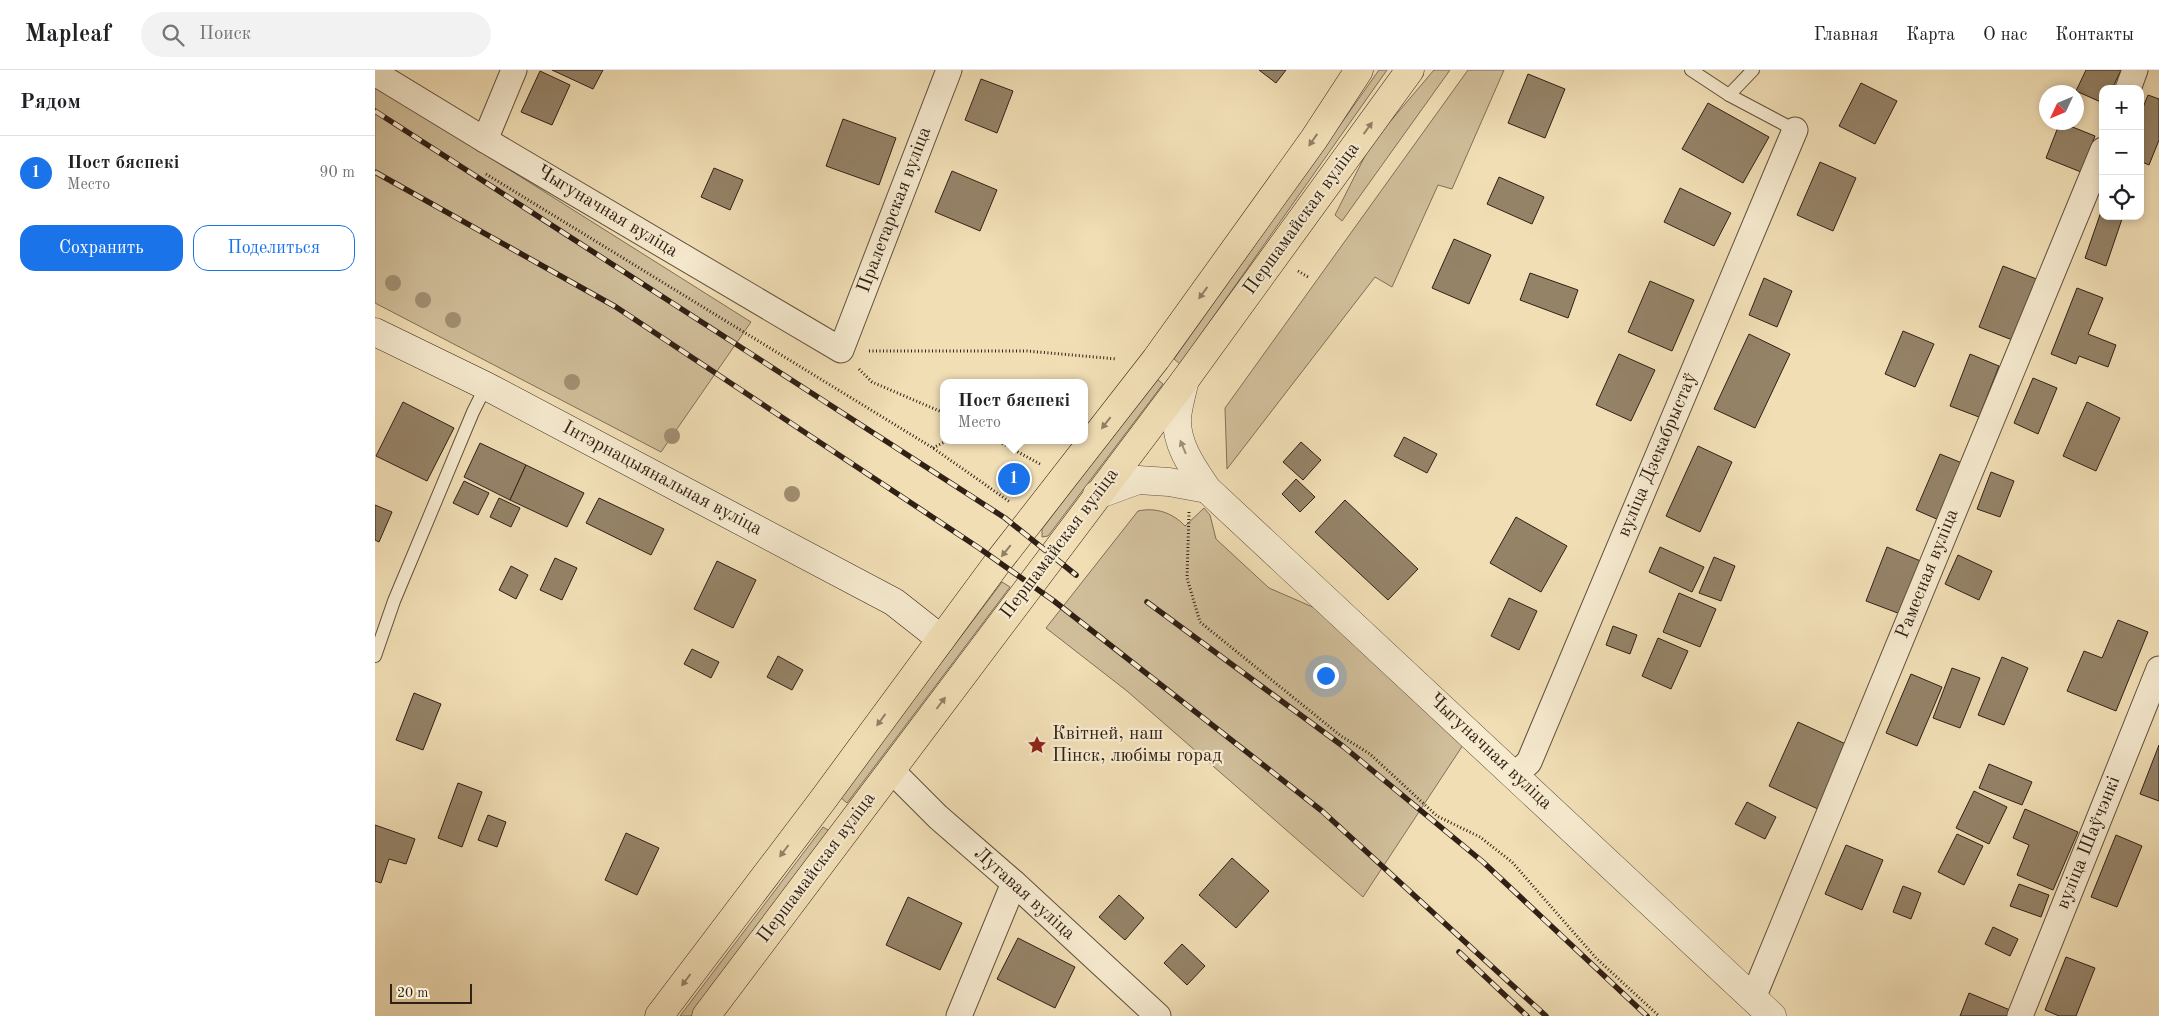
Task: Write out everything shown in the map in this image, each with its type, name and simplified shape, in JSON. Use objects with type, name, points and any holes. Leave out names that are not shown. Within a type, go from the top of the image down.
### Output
[{"type":"main road","name":"Першамайская вуліца","points":[[659,1016],[822,802],[997,562],[1156,359],[1314,139],[1359,70]]},
{"type":"main road","name":"Першамайская вуліца","points":[[706,1016],[1185,380],[1410,70]]},
{"type":"street","points":[[485,140],[514,70]]},
{"type":"street","name":"Пралетарская вуліца","points":[[841,350],[949,70]]},
{"type":"street","points":[[2129,85],[2135,70]]},
{"type":"street","name":"Чыгуначная вуліца","points":[[375,73],[841,350]]},
{"type":"street","name":"вуліца Дзекабрыстаў","points":[[1515,775],[1529,762],[1795,130]]},
{"type":"street","name":"Рамесная вуліца","points":[[1763,1007],[2099,160]]},
{"type":"street","name":"Інтэрнацыянальная вуліца","points":[[375,332],[486,386],[894,602],[941,639]]},
{"type":"street","name":"Чыгуначная вуліца","points":[[1185,380],[1177,417],[1178,433],[1192,466],[1207,489],[1763,1007]]},
{"type":"street","points":[[1097,495],[1138,480],[1169,482],[1207,489]]},
{"type":"street","name":"вуліца Шаўчэнкі","points":[[2020,1016],[2159,670]]},
{"type":"street","name":"Лугавая вуліца","points":[[891,770],[938,817],[1158,1016]]},
{"type":"street","points":[[959,1016],[1013,883]]},
{"type":"lane","points":[[1691,70],[1729,95],[1795,130]]},
{"type":"lane","points":[[1729,95],[1753,70]]},
{"type":"lane","points":[[375,656],[394,601],[473,412],[486,386]]},
{"type":"path","points":[[477,169],[933,448],[1015,506]]},
{"type":"path","points":[[841,350],[1027,351],[1117,359]]},
{"type":"path","points":[[841,350],[872,382],[940,411]]},
{"type":"path","points":[[933,448],[940,444]]},
{"type":"path","points":[[1002,444],[1043,466]]},
{"type":"path","points":[[1189,509],[1187,578],[1199,622],[1341,736],[1370,754],[1437,816],[1480,837],[1512,862],[1595,958],[1659,1016]]},
{"type":"shaded area","points":[[1379,70],[1387,70],[1180,364],[1174,359]]},
{"type":"shaded area","points":[[1434,70],[1450,70],[1342,221],[1335,215],[1371,144]]},
{"type":"shaded area","points":[[1468,70],[1504,70],[1452,189],[1438,185],[1392,287],[1375,277],[1227,469],[1225,408]]},
{"type":"shaded area","points":[[375,85],[751,322],[661,452],[375,303]]},
{"type":"shaded area","points":[[1157,379],[1163,384],[1048,536],[1042,537],[1042,529]]},
{"type":"shaded area","points":[[1204,508],[1210,515],[1216,539],[1269,588],[1315,608],[1465,742],[1363,897],[1127,691],[1046,628],[1138,511],[1164,512],[1170,514],[1185,526]]},
{"type":"shaded area","points":[[1002,582],[1010,587],[847,803],[840,797]]},
{"type":"shaded area","points":[[823,827],[831,832],[692,1016],[680,1016]]},
{"type":"building","points":[[552,70],[603,70],[593,89]]},
{"type":"building","points":[[1259,70],[1286,70],[1276,83]]},
{"type":"building","points":[[2086,70],[2121,70],[2114,85],[2099,85],[2099,101],[2084,95],[2084,85],[2079,85]]},
{"type":"building","points":[[540,71],[570,85],[552,125],[521,112]]},
{"type":"building","points":[[1528,74],[1565,89],[1545,138],[1508,123]]},
{"type":"building","points":[[981,79],[1013,91],[997,133],[965,120]]},
{"type":"building","points":[[1861,83],[1897,101],[1875,144],[1839,126]]},
{"type":"building","points":[[2148,95],[2159,99],[2159,140],[2149,165],[2144,163],[2144,105]]},
{"type":"building","points":[[1708,103],[1769,137],[1743,183],[1682,149]]},
{"type":"building","points":[[843,119],[896,138],[879,185],[826,166]]},
{"type":"building","points":[[2057,130],[2080,130],[2095,136],[2081,172],[2046,158]]},
{"type":"building","points":[[1820,162],[1856,178],[1833,231],[1797,215]]},
{"type":"building","points":[[714,168],[743,180],[730,210],[701,197]]},
{"type":"building","points":[[952,171],[997,190],[980,231],[935,212]]},
{"type":"building","points":[[1499,177],[1544,197],[1532,224],[1487,204]]},
{"type":"building","points":[[1680,188],[1731,213],[1714,246],[1664,222]]},
{"type":"building","points":[[2099,218],[2099,220],[2122,220],[2106,266],[2085,258]]},
{"type":"building","points":[[1454,239],[1491,255],[1469,304],[1432,288]]},
{"type":"building","points":[[2003,266],[2039,280],[2015,341],[1979,327]]},
{"type":"building","points":[[1530,273],[1578,290],[1568,318],[1520,300]]},
{"type":"building","points":[[1764,278],[1792,291],[1777,327],[1749,315]]},
{"type":"building","points":[[1650,281],[1694,300],[1672,351],[1628,332]]},
{"type":"building","points":[[2077,288],[2103,298],[2088,334],[2116,345],[2108,367],[2079,356],[2076,364],[2051,354]]},
{"type":"building","points":[[1903,331],[1934,344],[1915,387],[1885,374]]},
{"type":"building","points":[[1749,334],[1790,354],[1755,428],[1714,409]]},
{"type":"building","points":[[1619,354],[1655,370],[1631,421],[1596,405]]},
{"type":"building","points":[[1970,354],[1999,366],[1979,417],[1950,406]]},
{"type":"building","points":[[2033,378],[2057,388],[2038,434],[2014,423]]},
{"type":"building","points":[[403,402],[454,428],[427,481],[376,456]]},
{"type":"building","points":[[2087,402],[2120,418],[2096,471],[2063,456]]},
{"type":"building","points":[[1404,437],[1437,454],[1427,473],[1394,456]]},
{"type":"building","points":[[1301,442],[1321,460],[1303,480],[1283,462]]},
{"type":"building","points":[[480,443],[526,465],[510,500],[464,477]]},
{"type":"building","points":[[1698,446],[1732,462],[1700,532],[1666,516]]},
{"type":"building","points":[[1940,454],[1962,463],[1939,520],[1916,510]]},
{"type":"building","points":[[1011,464],[1029,477],[1017,494],[998,481]]},
{"type":"building","points":[[526,465],[584,493],[567,527],[510,500]]},
{"type":"building","points":[[1991,472],[2014,481],[2000,517],[1977,509]]},
{"type":"building","points":[[1296,479],[1315,497],[1300,512],[1282,494]]},
{"type":"building","points":[[464,481],[489,493],[478,515],[453,503]]},
{"type":"building","points":[[499,498],[520,508],[511,527],[490,517]]},
{"type":"building","points":[[599,498],[664,529],[651,555],[586,523]]},
{"type":"building","points":[[1345,500],[1418,569],[1388,600],[1315,532]]},
{"type":"building","points":[[375,505],[392,512],[379,542],[375,540]]},
{"type":"building","points":[[1516,517],[1567,546],[1541,592],[1490,563]]},
{"type":"building","points":[[1660,547],[1704,567],[1692,592],[1649,572]]},
{"type":"building","points":[[1887,547],[1923,562],[1903,615],[1866,601]]},
{"type":"building","points":[[1958,555],[1992,571],[1979,600],[1945,584]]},
{"type":"building","points":[[1714,557],[1735,566],[1721,601],[1699,593]]},
{"type":"building","points":[[555,558],[577,568],[562,600],[540,590]]},
{"type":"building","points":[[717,561],[756,580],[733,628],[694,609]]},
{"type":"building","points":[[511,566],[528,575],[516,599],[499,590]]},
{"type":"building","points":[[1679,593],[1716,609],[1700,647],[1663,632]]},
{"type":"building","points":[[1509,598],[1537,611],[1519,650],[1491,636]]},
{"type":"building","points":[[2118,620],[2148,632],[2116,711],[2067,691],[2084,651],[2102,658]]},
{"type":"building","points":[[1613,626],[1637,635],[1630,654],[1606,645]]},
{"type":"building","points":[[1658,638],[1688,651],[1671,689],[1642,676]]},
{"type":"building","points":[[692,649],[719,662],[711,678],[684,664]]},
{"type":"building","points":[[778,656],[803,670],[792,690],[767,677]]},
{"type":"building","points":[[2002,657],[2028,668],[2004,725],[1978,715]]},
{"type":"building","points":[[1952,668],[1980,678],[1960,728],[1933,718]]},
{"type":"building","points":[[1911,674],[1942,687],[1917,746],[1886,733]]},
{"type":"building","points":[[414,693],[441,704],[423,750],[396,740]]},
{"type":"building","points":[[1798,722],[1850,746],[1820,810],[1769,786]]},
{"type":"building","points":[[2159,745],[2159,801],[2140,794]]},
{"type":"building","points":[[1989,764],[2032,782],[2022,805],[1979,788]]},
{"type":"building","points":[[458,783],[482,792],[462,847],[438,838]]},
{"type":"building","points":[[1974,791],[2007,807],[1989,844],[1956,828]]},
{"type":"building","points":[[1747,802],[1776,817],[1765,839],[1735,824]]},
{"type":"building","points":[[2025,809],[2078,832],[2053,890],[2017,875],[2029,845],[2013,838]]},
{"type":"building","points":[[488,815],[506,822],[497,847],[478,840]]},
{"type":"building","points":[[375,825],[415,839],[406,864],[389,859],[381,883],[375,881]]},
{"type":"building","points":[[626,833],[659,848],[637,895],[605,880]]},
{"type":"building","points":[[1957,834],[1983,846],[1964,885],[1938,872]]},
{"type":"building","points":[[2116,835],[2142,846],[2117,907],[2091,897]]},
{"type":"building","points":[[1846,845],[1883,860],[1862,910],[1825,894]]},
{"type":"building","points":[[1232,858],[1269,891],[1236,928],[1199,895]]},
{"type":"building","points":[[2019,884],[2049,895],[2041,917],[2010,906]]},
{"type":"building","points":[[1903,886],[1921,893],[1911,919],[1893,912]]},
{"type":"building","points":[[1119,895],[1144,918],[1125,940],[1099,917]]},
{"type":"building","points":[[908,897],[962,923],[940,970],[886,945]]},
{"type":"building","points":[[1993,927],[2018,939],[2010,956],[1985,944]]},
{"type":"building","points":[[1018,938],[1075,967],[1055,1008],[997,979]]},
{"type":"building","points":[[1182,944],[1205,966],[1187,985],[1164,963]]},
{"type":"building","points":[[2066,957],[2095,968],[2076,1016],[2059,1016],[2045,1010]]},
{"type":"building","points":[[1969,993],[2010,1010],[2008,1016],[1960,1016]]},
{"type":"railway","points":[[375,111],[1005,518],[1076,575]]},
{"type":"railway","points":[[375,172],[616,307],[979,548],[1054,601],[1322,811],[1546,1016]]},
{"type":"railway","points":[[1147,602],[1344,747],[1483,862],[1647,1016]]},
{"type":"railway","points":[[1459,952],[1527,1016]]},
{"type":"place","name":"Пост бяспекі","points":[[1014,479]]},
{"type":"place","name":"Квітней, наш Пінск, любімы горад","points":[[1037,745]]}]
